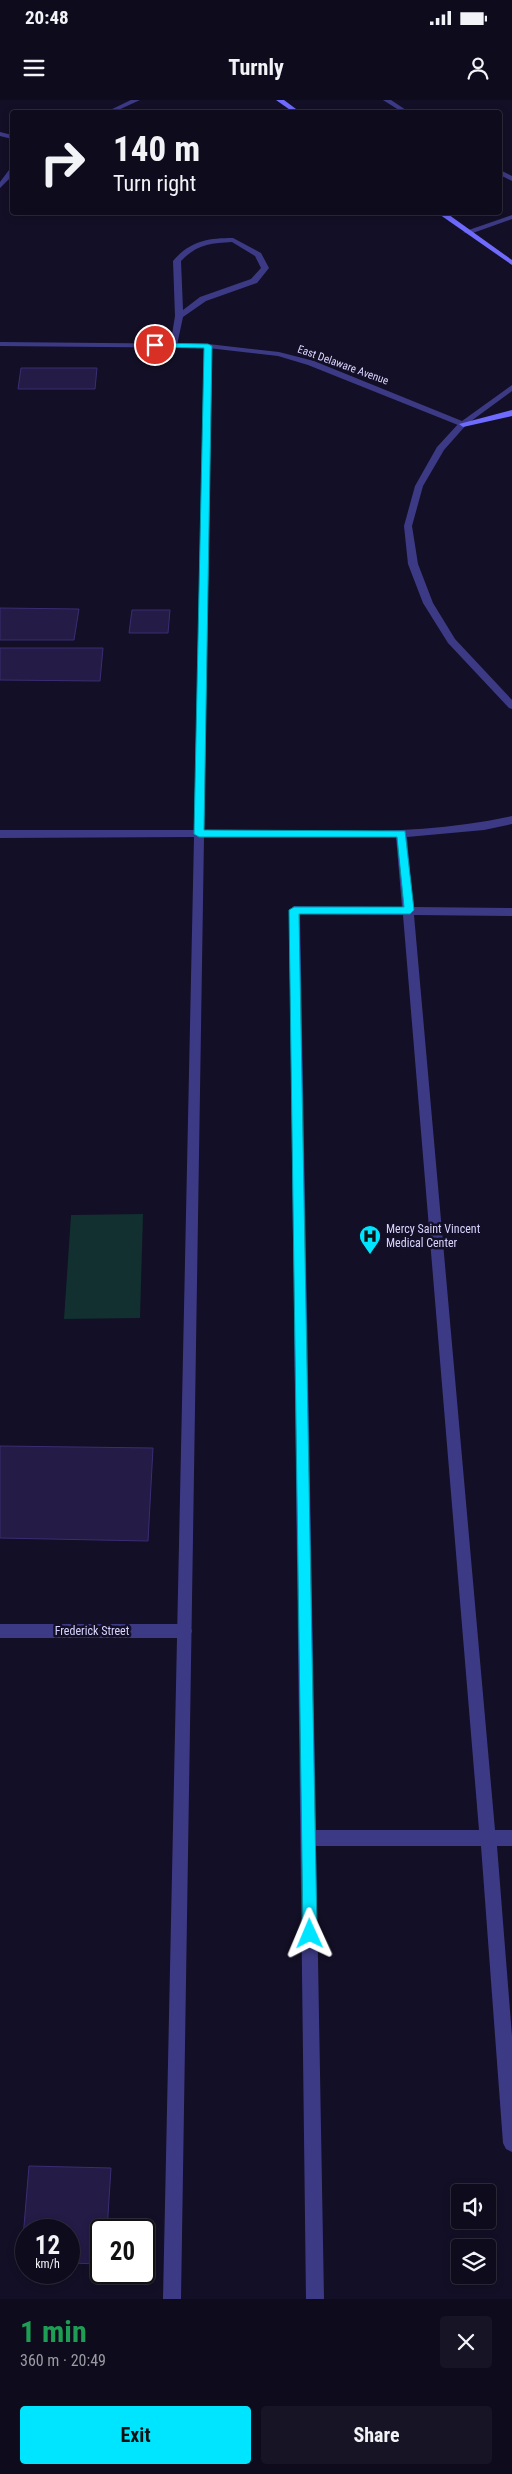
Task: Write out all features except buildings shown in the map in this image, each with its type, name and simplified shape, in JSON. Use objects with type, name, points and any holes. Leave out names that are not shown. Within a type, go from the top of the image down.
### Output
[{"type":"main road","points":[[279,100],[294,110]]},
{"type":"main road","points":[[444,215],[512,263]]},
{"type":"main road","points":[[463,424],[512,413]]},
{"type":"street","points":[[113,110],[137,100]]},
{"type":"street","points":[[386,100],[403,110]]},
{"type":"street","points":[[0,186],[10,174]]},
{"type":"street","points":[[467,232],[512,218]]},
{"type":"street","points":[[173,345],[179,316],[176,261],[190,246],[210,241],[233,240],[258,255],[264,268],[254,281],[203,299],[179,316]]},
{"type":"street","name":"East Delaware Avenue","points":[[0,344],[208,346],[279,354],[311,363],[463,424]]},
{"type":"street","points":[[172,2299],[208,346]]},
{"type":"street","points":[[512,387],[463,424],[440,449],[419,486],[408,526],[413,564],[428,603],[452,642],[512,706]]},
{"type":"street","points":[[0,834],[401,834],[455,830],[512,820]]},
{"type":"street","points":[[401,834],[410,910],[512,2143]]},
{"type":"street","points":[[315,2299],[294,910],[512,912]]},
{"type":"street","name":"Frederick Street","points":[[0,1631],[185,1632]]},
{"type":"street","points":[[309,1838],[512,1838]]},
{"type":"green space","points":[[143,1214],[140,1318],[64,1319],[71,1215]]},
{"type":"place","name":"Mercy Saint Vincent Medical Center","points":[[370,1255]]},
{"type":"route","points":[[155,345],[208,346],[199,834],[401,834],[410,910],[294,910],[310,1934]]}]
